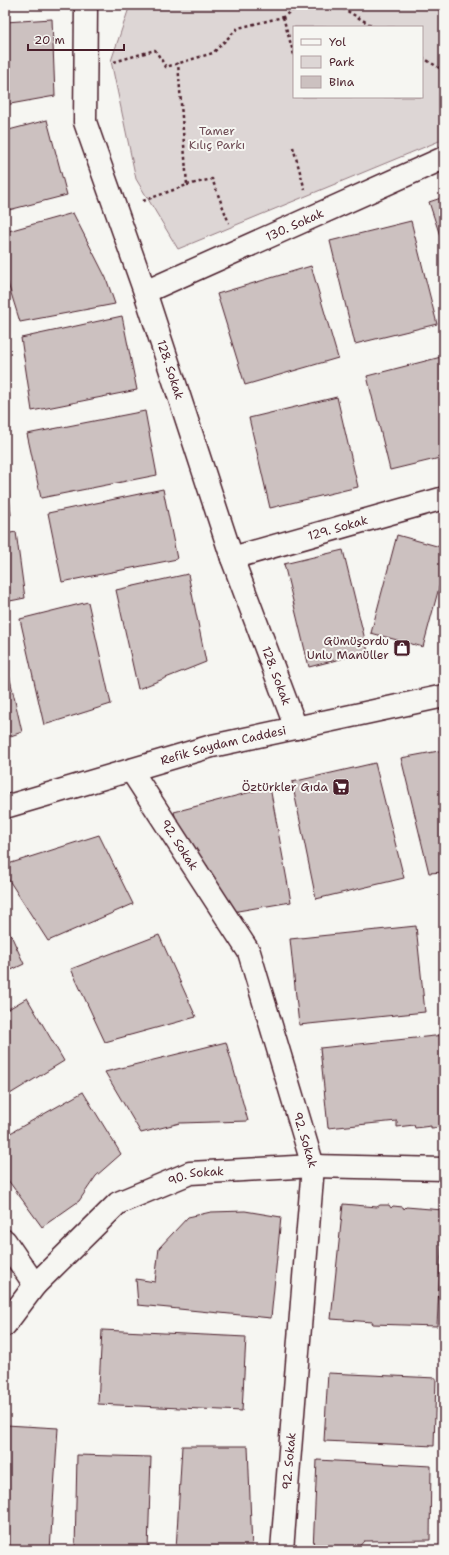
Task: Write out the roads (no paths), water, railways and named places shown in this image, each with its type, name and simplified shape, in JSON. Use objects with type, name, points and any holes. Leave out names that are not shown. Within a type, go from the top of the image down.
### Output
[{"type":"street","name":"128. Sokak","points":[[86,5],[85,122],[145,292],[232,558],[296,728]]},
{"type":"street","name":"130. Sokak","points":[[145,292],[444,158]]},
{"type":"street","name":"129. Sokak","points":[[232,558],[444,498]]},
{"type":"street","name":"Refik Saydam Caddesi","points":[[5,807],[212,746],[444,696]]},
{"type":"street","name":"92. Sokak","points":[[131,770],[249,952],[313,1166],[282,1550]]},
{"type":"street","name":"90. Sokak","points":[[5,1325],[35,1285],[118,1203],[190,1173],[313,1166],[444,1169]]},
{"type":"street","points":[[5,1241],[35,1285]]},
{"type":"place","name":"Gümüşordu Unlu Manüller","points":[[402,648]]},
{"type":"place","name":"Öztürkler Gıda","points":[[341,787]]},
{"type":"park label","name":"Tamer Kılıç Parkı","points":[[217,138]]}]
